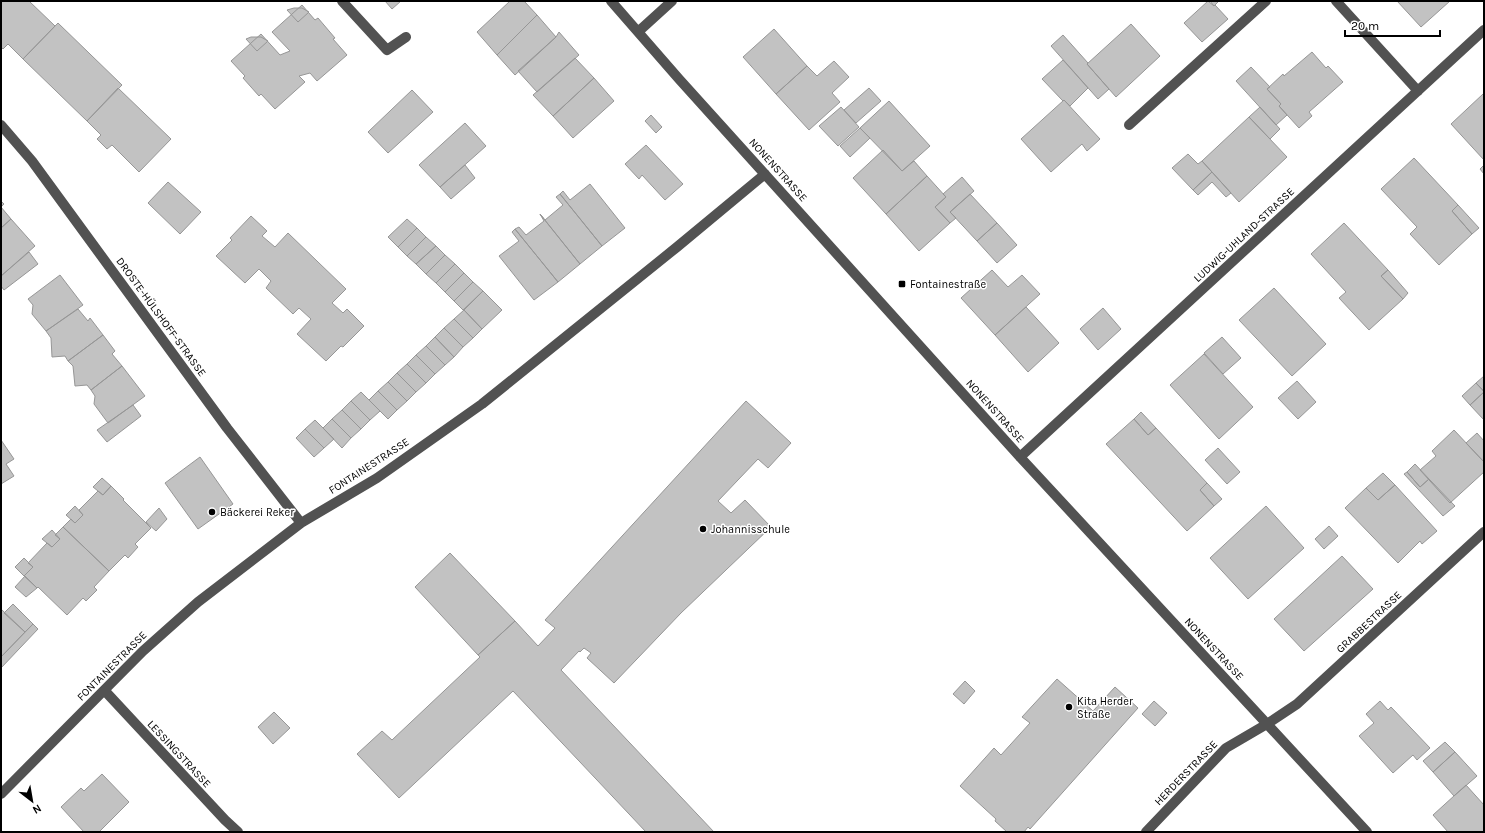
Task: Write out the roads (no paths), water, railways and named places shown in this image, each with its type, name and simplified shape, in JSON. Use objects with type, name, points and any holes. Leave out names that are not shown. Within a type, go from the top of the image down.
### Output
[{"type":"street","points":[[342,1],[387,50],[406,37]]},
{"type":"street","name":"NONENSTRASSE","points":[[611,1],[1020,457],[1367,832]]},
{"type":"street","points":[[639,31],[672,1]]},
{"type":"street","points":[[1129,125],[1266,1]]},
{"type":"street","points":[[1336,1],[1418,92]]},
{"type":"street","name":"LUDWIG-UHLAND-STRASSE","points":[[1020,457],[1484,30]]},
{"type":"street","name":"DROSTE-HÜLSHOFF-STRASSE","points":[[1,125],[32,161],[227,428],[301,523]]},
{"type":"street","name":"FONTAINESTRASSE","points":[[1,794],[143,651],[198,602],[301,523],[377,478],[482,404],[765,174]]},
{"type":"street","name":"GRABBESTRASSE","points":[[1267,724],[1297,704],[1484,532]]},
{"type":"street","name":"LESSINGSTRASSE","points":[[104,690],[225,820],[238,832]]},
{"type":"street","name":"HERDERSTRASSE","points":[[1146,832],[1226,748],[1267,724]]},
{"type":"place","name":"Fontainestraße","points":[[902,284]]},
{"type":"place","name":"Bäckerei Reker","points":[[212,512]]},
{"type":"place","name":"Johannisschule","points":[[703,529]]},
{"type":"place","name":"Kita Herder Straße","points":[[1069,707]]}]
